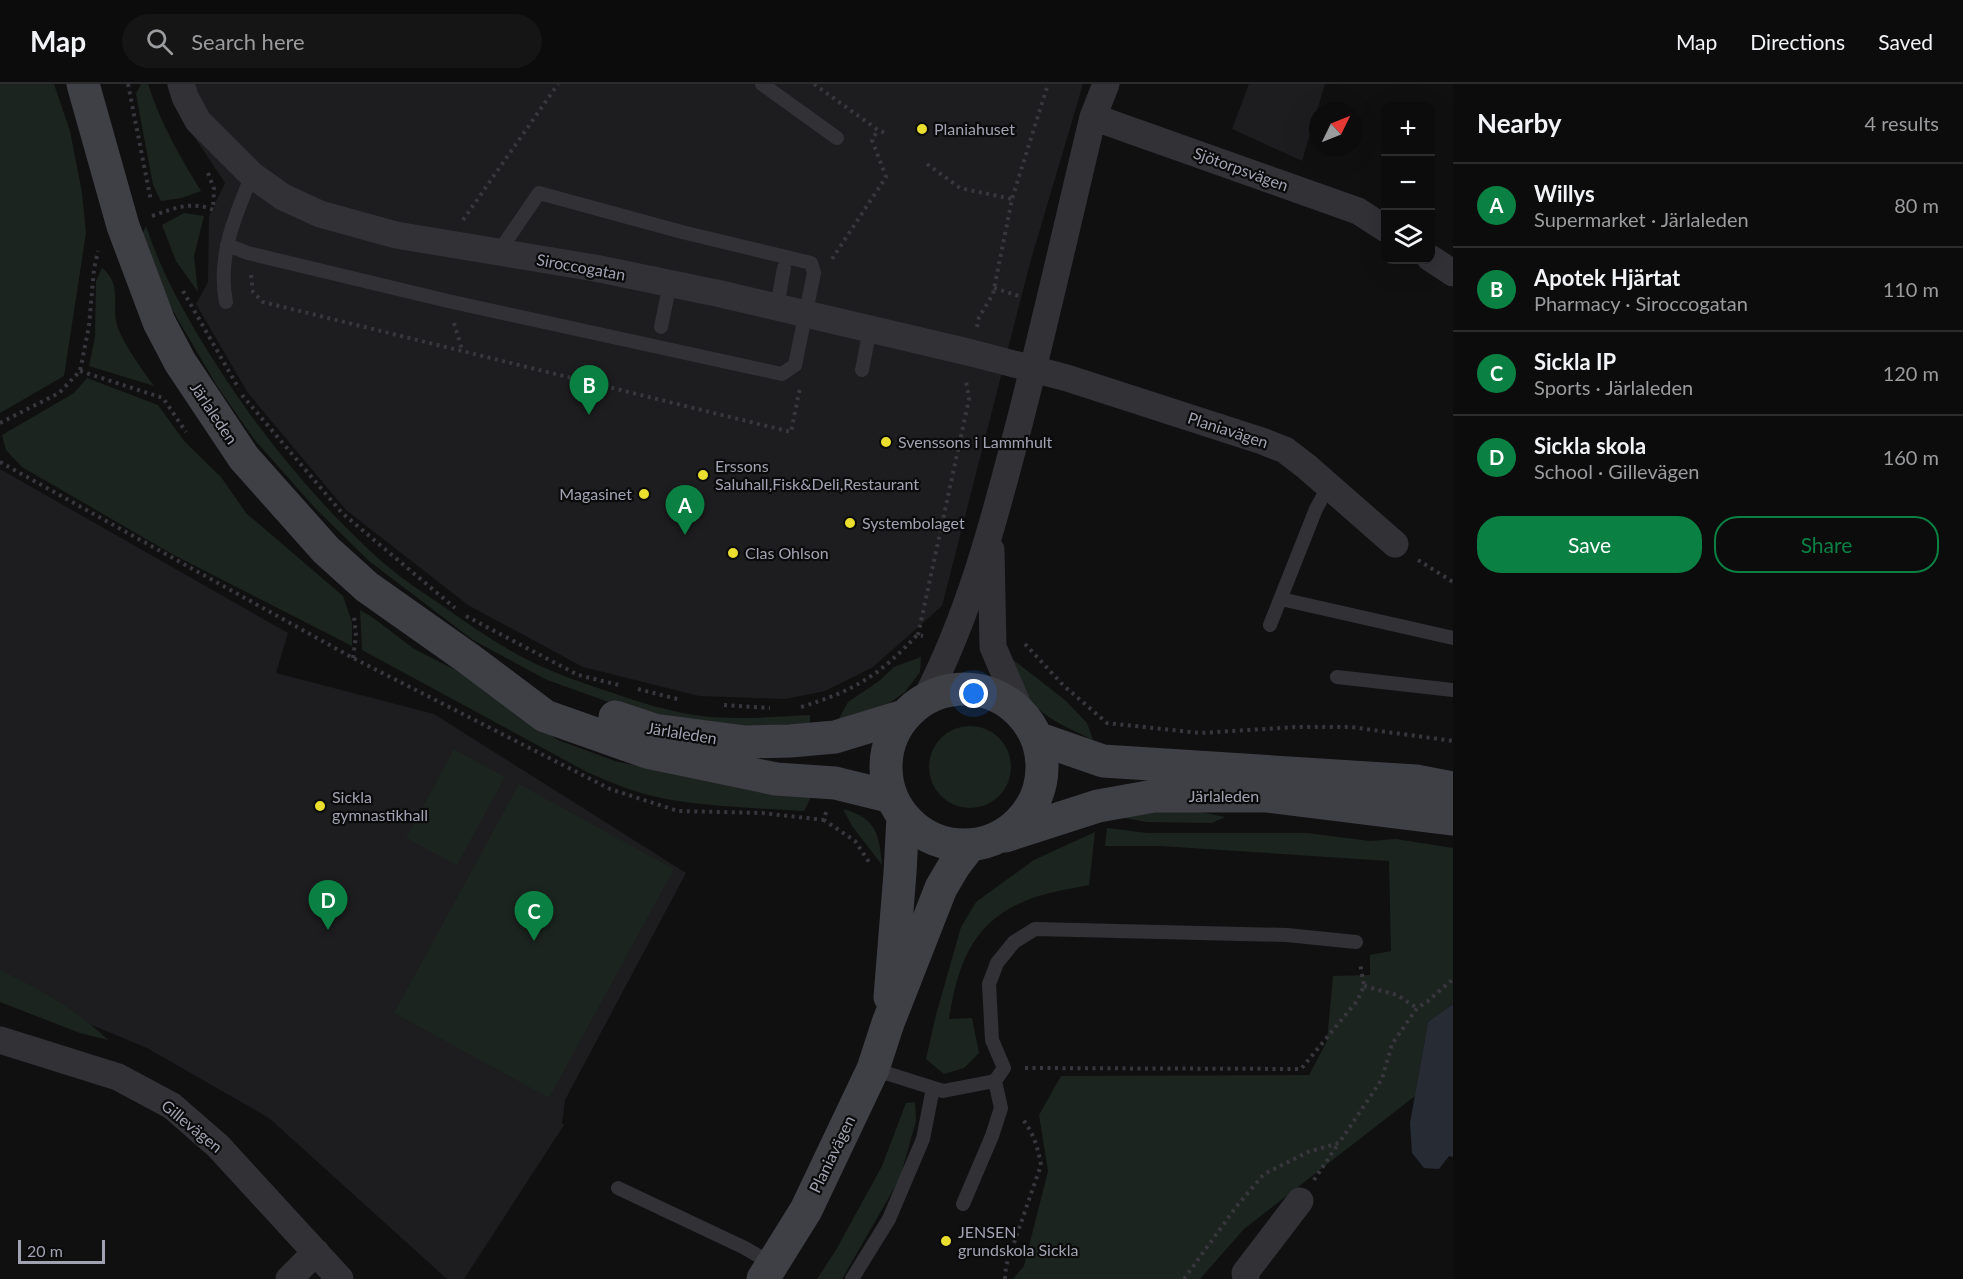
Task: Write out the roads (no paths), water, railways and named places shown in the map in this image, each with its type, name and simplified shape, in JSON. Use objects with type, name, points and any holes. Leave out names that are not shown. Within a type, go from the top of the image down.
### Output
[{"type":"main road","name":"Järlaleden","points":[[83,84],[139,225],[159,322],[180,362],[244,458],[326,550],[367,587],[545,716],[647,752],[776,779],[835,783],[897,807]]},
{"type":"main road","name":"Järlaleden","points":[[469,659],[556,698],[654,730],[745,742],[835,737],[915,707]]},
{"type":"main road","points":[[951,690],[976,690],[1000,697],[1029,725],[1043,766],[1038,795],[1023,820],[985,841],[945,843],[921,833],[897,807],[886,777],[886,755],[893,734],[915,707],[951,690]]},
{"type":"main road","name":"Järlaleden","points":[[1029,725],[1103,761],[1416,781],[1453,788]]},
{"type":"main road","name":"Järlaleden","points":[[985,841],[1098,806],[1154,796],[1268,796],[1453,819]]},
{"type":"main road","name":"Planiavägen","points":[[888,1023],[900,873],[897,807]]},
{"type":"main road","name":"Planiavägen","points":[[768,1272],[806,1210],[873,1069],[888,1023],[941,888],[954,866],[985,841]]},
{"type":"street","name":"Siroccogatan","points":[[181,84],[184,97],[198,121],[252,175],[283,197],[321,214],[396,235],[595,268],[670,283],[1033,369]]},
{"type":"street","points":[[915,707],[945,663],[990,533],[1033,369],[1093,117],[1106,84]]},
{"type":"street","name":"Sjötorpsvägen","points":[[1093,117],[1358,211],[1381,226]]},
{"type":"street","points":[[1435,261],[1453,273]]},
{"type":"street","name":"Planiavägen","points":[[1033,369],[1285,450],[1395,544]]},
{"type":"street","points":[[990,533],[993,647],[1029,725]]},
{"type":"street","name":"Gillevägen","points":[[0,1040],[118,1077],[172,1106],[218,1146],[340,1279]]},
{"type":"street","points":[[1246,1279],[1245,1273],[1300,1201]]},
{"type":"street","points":[[289,1279],[316,1252]]},
{"type":"lane","points":[[762,84],[837,138]]},
{"type":"lane","points":[[226,302],[223,285],[227,244],[234,218],[252,175]]},
{"type":"lane","points":[[227,244],[248,253],[448,301],[782,374],[795,365],[814,273],[811,263],[682,232],[539,193],[498,253]]},
{"type":"lane","points":[[777,307],[784,268]]},
{"type":"lane","points":[[661,327],[670,283]]},
{"type":"lane","points":[[862,370],[870,329]]},
{"type":"lane","points":[[1270,625],[1316,509],[1328,487]]},
{"type":"lane","points":[[1281,599],[1453,638]]},
{"type":"lane","points":[[1338,677],[1453,690]]},
{"type":"lane","points":[[873,1069],[943,1091],[995,1081],[1004,1068],[992,1040],[989,984],[997,963],[1014,942],[1035,930],[1287,935],[1356,942]]},
{"type":"lane","points":[[963,1204],[992,1136],[1001,1108],[995,1081]]},
{"type":"lane","points":[[852,1279],[889,1219],[919,1149],[933,1088]]},
{"type":"lane","points":[[618,1188],[745,1248],[768,1272]]},
{"type":"place","name":"Planiahuset","points":[[922,129]]},
{"type":"place","name":"Apotek Hjärtat","points":[[589,415]]},
{"type":"place","name":"Svenssons i Lammhult","points":[[886,442]]},
{"type":"place","name":"Erssons Saluhall,Fisk&Deli,Restaurant","points":[[703,475]]},
{"type":"place","name":"Magasinet","points":[[644,494]]},
{"type":"place","name":"Systembolaget","points":[[850,523]]},
{"type":"place","name":"Willys","points":[[685,535]]},
{"type":"place","name":"Clas Ohlson","points":[[733,553]]},
{"type":"place","name":"Sickla gymnastikhall","points":[[320,806]]},
{"type":"place","name":"Sickla skola","points":[[328,930]]},
{"type":"place","name":"Sickla IP","points":[[534,941]]},
{"type":"place","name":"JENSEN grundskola Sickla","points":[[946,1241]]}]
